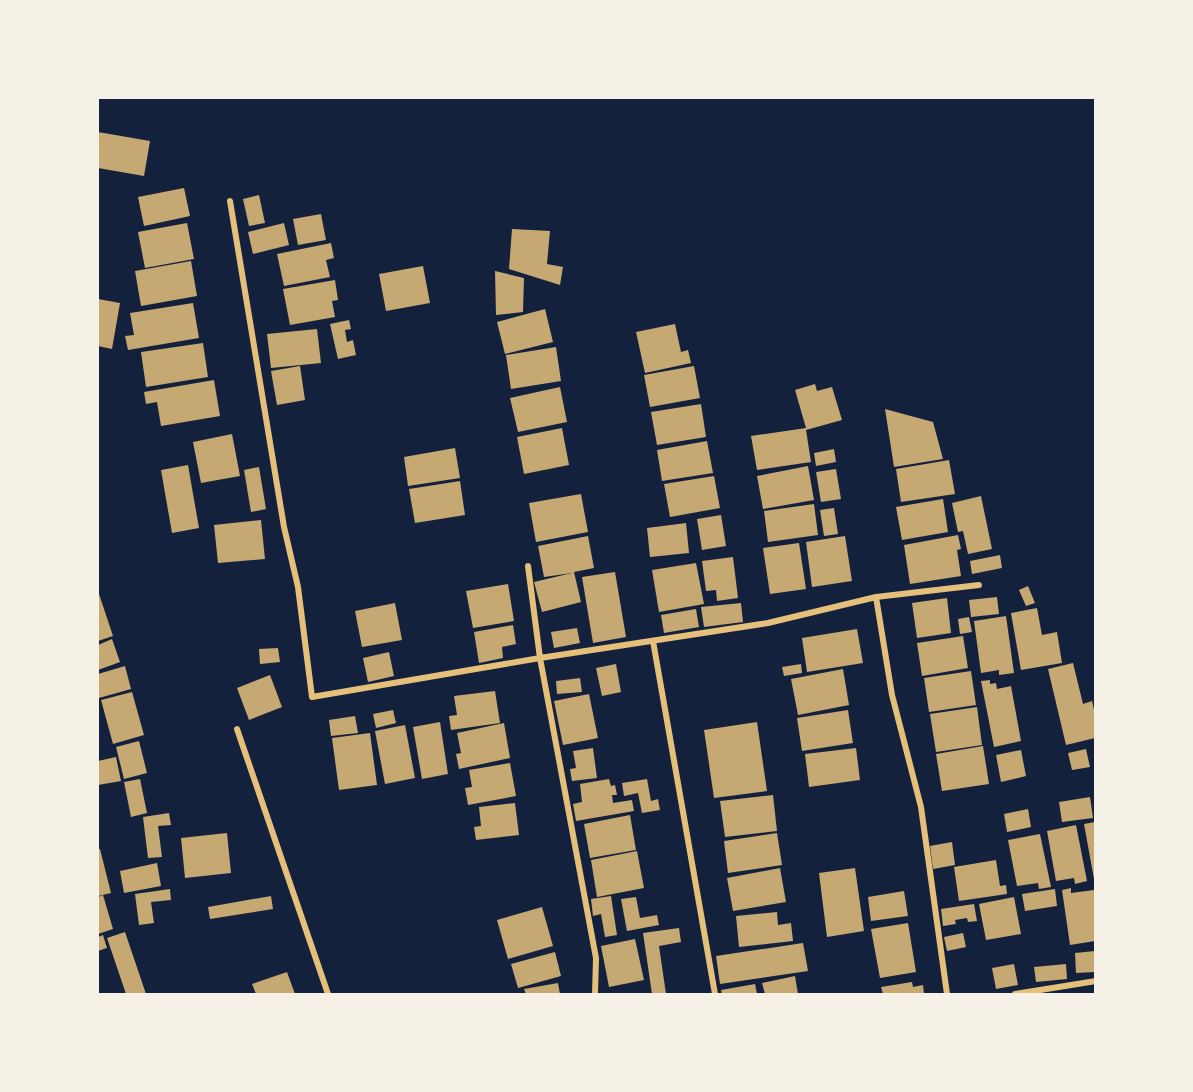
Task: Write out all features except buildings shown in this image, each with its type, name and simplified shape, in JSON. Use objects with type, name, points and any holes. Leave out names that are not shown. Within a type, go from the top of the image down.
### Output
[{"type":"street","points":[[230,201],[284,527],[298,587],[312,697],[540,658],[768,623],[876,597],[979,585]]},
{"type":"street","points":[[528,566],[540,658],[596,958],[595,994]]},
{"type":"street","points":[[876,597],[892,695],[921,807],[947,994]]},
{"type":"street","points":[[653,641],[715,994]]},
{"type":"street","points":[[237,729],[328,994]]},
{"type":"street","points":[[1015,994],[1095,981]]}]
